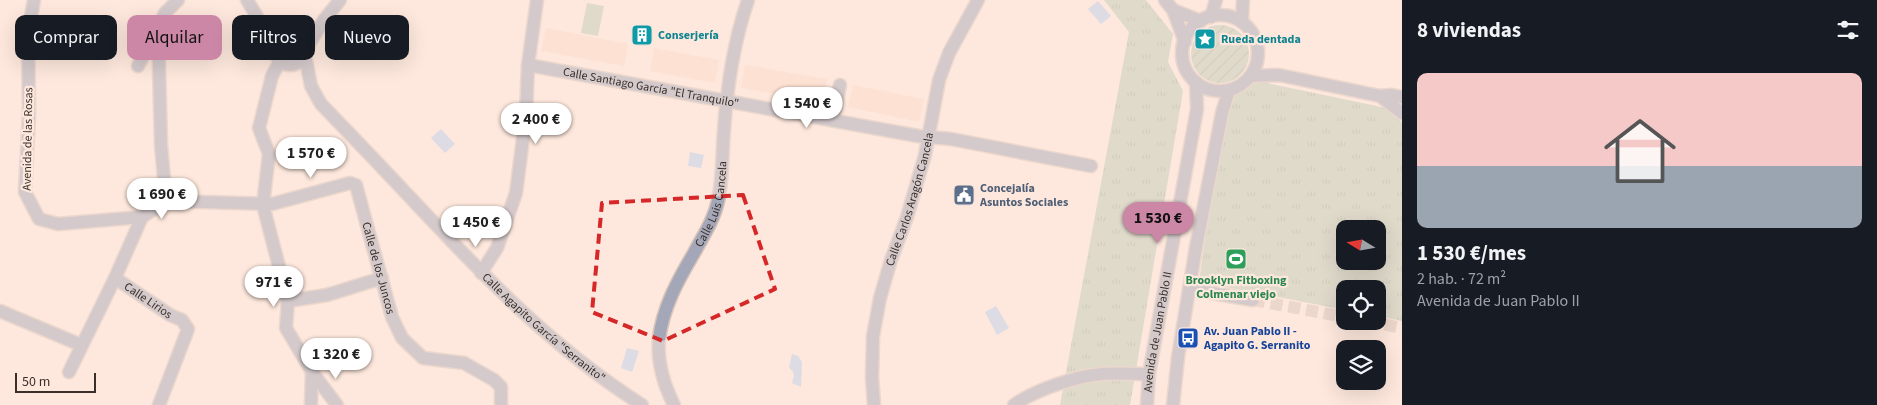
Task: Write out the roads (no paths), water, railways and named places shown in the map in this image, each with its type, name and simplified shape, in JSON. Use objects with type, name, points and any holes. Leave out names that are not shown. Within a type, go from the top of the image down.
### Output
[{"type":"street","name":"Avenida de las Rosas","points":[[34,0],[28,33],[29,114],[25,192],[39,219],[58,224],[142,218]]},
{"type":"street","points":[[164,15],[178,0]]},
{"type":"street","points":[[247,0],[256,15]]},
{"type":"street","points":[[315,36],[324,20],[340,0]]},
{"type":"street","points":[[481,272],[497,248],[516,193],[526,115],[528,65],[537,0]]},
{"type":"street","name":"Calle Luis Cancela","points":[[671,403],[659,357],[661,324],[673,289],[710,226],[718,202],[722,173],[726,101],[736,44],[748,0]]},
{"type":"street","name":"Calle Carlos Aragón Cancela","points":[[874,405],[873,336],[880,298],[891,260],[907,217],[928,137],[939,80],[946,62],[978,0]]},
{"type":"street","points":[[1206,19],[1216,0]]},
{"type":"street","points":[[1242,22],[1243,0]]},
{"type":"street","points":[[1169,5],[1206,19]]},
{"type":"street","points":[[1169,5],[1184,42]]},
{"type":"street","points":[[1224,16],[1242,22],[1254,35],[1258,51],[1258,60],[1251,76],[1238,87],[1222,91],[1208,89],[1196,82],[1188,74],[1184,64],[1183,52],[1184,42],[1194,26],[1206,19],[1224,16]]},
{"type":"street","points":[[315,26],[324,20]]},
{"type":"street","points":[[138,66],[141,60]]},
{"type":"street","points":[[159,60],[161,146],[166,201]]},
{"type":"street","points":[[300,60],[299,62],[285,63],[272,76],[259,128],[269,154],[263,205],[288,301],[286,328],[312,372],[337,405]]},
{"type":"street","name":"Calle Agapito García \"Serranito\"","points":[[306,60],[311,86]]},
{"type":"street","points":[[1258,60],[1279,75]]},
{"type":"street","name":"Calle Agapito García \"Serranito\"","points":[[285,63],[302,74],[311,86],[320,104],[481,272],[532,322],[586,366],[642,405]]},
{"type":"street","name":"Calle Santiago García \"El Tranquilo\"","points":[[528,65],[928,137],[951,139],[1091,166]]},
{"type":"street","points":[[1251,76],[1279,75],[1380,96],[1402,97]]},
{"type":"street","name":"Avenida de Juan Pablo II","points":[[1147,405],[1149,374],[1197,109],[1196,82]]},
{"type":"street","points":[[833,120],[840,85]]},
{"type":"street","name":"Avenida de Juan Pablo II","points":[[1173,405],[1189,288],[1222,113],[1229,90]]},
{"type":"street","points":[[1380,96],[1402,113]]},
{"type":"street","name":"Calle de los Juncos","points":[[263,205],[350,183],[356,185],[392,317],[402,338],[423,358],[464,364],[494,380],[501,387],[501,405]]},
{"type":"street","points":[[69,372],[142,218],[166,201],[263,205]]},
{"type":"street","name":"Calle Lirios","points":[[115,278],[170,315],[182,320],[188,329],[159,405]]},
{"type":"street","points":[[288,301],[327,295],[382,278]]},
{"type":"street","points":[[1189,288],[1253,300]]},
{"type":"street","points":[[0,311],[81,345]]},
{"type":"street","points":[[311,405],[312,372]]},
{"type":"street","points":[[1014,405],[1027,396],[1058,384],[1091,376],[1100,374],[1149,374]]},
{"type":"water","points":[[1098,1],[1111,16],[1101,24],[1088,9]]},
{"type":"water","points":[[441,129],[455,144],[445,153],[431,138]]},
{"type":"water","points":[[690,152],[704,155],[701,168],[688,166]]},
{"type":"water","points":[[996,306],[1009,328],[997,335],[985,312]]},
{"type":"water","points":[[627,348],[639,351],[632,372],[621,368]]},
{"type":"water","points":[[792,354],[798,356],[802,362],[801,387],[792,383],[794,373],[789,368]]},
{"type":"tunnel","points":[[1253,300],[1336,315]]},
{"type":"tunnel","points":[[1386,325],[1402,328]]},
{"type":"place","name":"Conserjería","points":[[642,35]]},
{"type":"place","name":"Rueda dentada","points":[[1205,39]]},
{"type":"place","name":"Concejalía Asuntos Sociales","points":[[964,195]]},
{"type":"place","name":"Brooklyn Fitboxing Colmenar viejo","points":[[1236,259]]},
{"type":"place","name":"Av. Juan Pablo II - Agapito G. Serranito","points":[[1188,338]]}]
